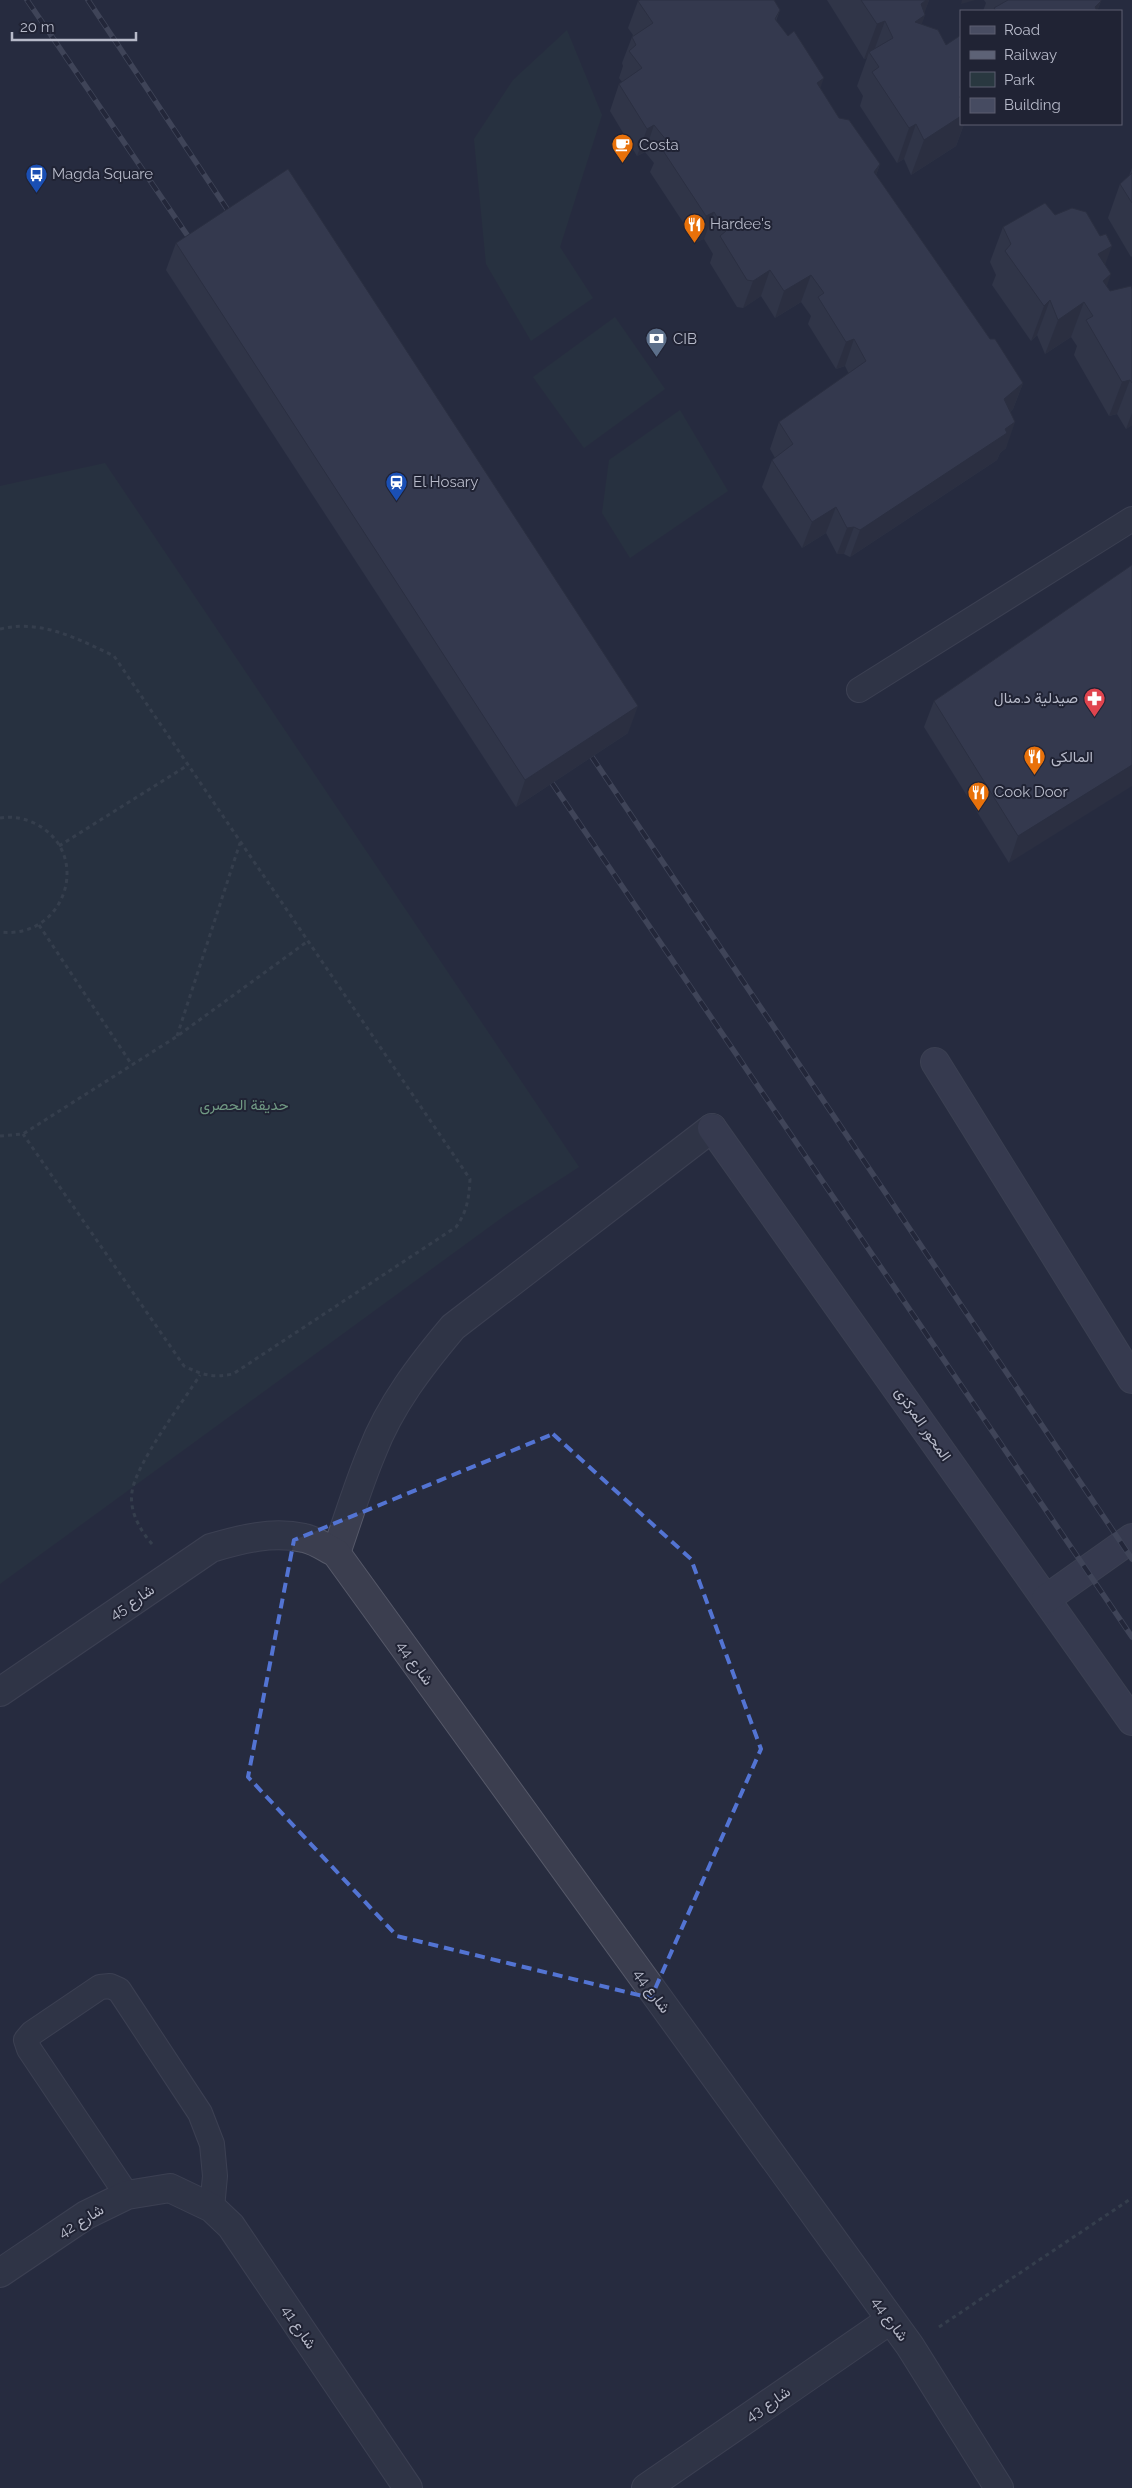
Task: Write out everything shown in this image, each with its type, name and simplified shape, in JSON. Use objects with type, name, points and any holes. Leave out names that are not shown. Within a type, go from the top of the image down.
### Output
[{"type":"main road","points":[[935,1062],[1132,1379]]},
{"type":"main road","name":"المحور المركزى","points":[[712,1128],[1132,1721]]},
{"type":"main road","points":[[1046,1599],[1132,1538]]},
{"type":"street","points":[[336,1553],[372,1450],[396,1403],[422,1364],[453,1328],[712,1128]]},
{"type":"street","name":"شارع 44","points":[[274,1534],[306,1538],[336,1553],[910,2346],[999,2488]]},
{"type":"street","name":"شارع 45","points":[[0,1692],[211,1548],[242,1539],[274,1534]]},
{"type":"street","name":"شارع 42","points":[[0,2273],[86,2215],[127,2195],[170,2188]]},
{"type":"street","name":"شارع 41","points":[[170,2188],[212,2208],[231,2226],[408,2488]]},
{"type":"street","name":"شارع 43","points":[[646,2488],[890,2320]]},
{"type":"lane","points":[[859,690],[1132,518]]},
{"type":"lane","points":[[127,2195],[29,2049],[26,2040],[32,2033],[100,1987],[110,1986],[119,1990],[200,2113],[212,2144],[215,2176],[212,2208]]},
{"type":"path","points":[[0,629],[35,626],[62,631],[114,656],[470,1179],[465,1216],[456,1227],[233,1374],[215,1377],[200,1374],[184,1366],[23,1134]]},
{"type":"path","points":[[59,846],[188,765]]},
{"type":"path","points":[[0,818],[25,819],[42,827],[59,846],[68,873],[65,891],[58,907],[46,921],[30,930],[12,933],[0,932]]},
{"type":"path","points":[[176,1037],[241,842]]},
{"type":"path","points":[[39,925],[132,1065]]},
{"type":"path","points":[[0,1136],[23,1134],[132,1065],[176,1037],[308,941]]},
{"type":"path","points":[[176,1572],[145,1536],[134,1516],[132,1492],[139,1470],[200,1374]]},
{"type":"path","points":[[910,2346],[1132,2198]]},
{"type":"highlighted area","points":[[553,1434],[691,1559],[761,1749],[651,1998],[397,1936],[248,1777],[294,1540]]},
{"type":"green space","points":[[567,30],[602,115],[560,247],[593,298],[531,341],[486,264],[474,139],[513,80]]},
{"type":"green space","points":[[615,317],[665,389],[584,448],[533,377]]},
{"type":"green space","points":[[680,410],[728,491],[630,558],[602,513],[609,460]]},
{"type":"green space","name":"حديقة الحصرى","points":[[105,463],[579,1167],[507,1214],[0,1584],[0,486]]},
{"type":"building","points":[[774,0],[780,10],[775,19],[788,36],[794,31],[824,78],[817,83],[839,118],[849,120],[880,164],[874,172],[990,339],[995,339],[1023,383],[1004,399],[1015,422],[1005,429],[1007,433],[860,530],[854,527],[847,528],[836,507],[812,522],[772,460],[793,444],[779,422],[866,361],[854,339],[846,342],[818,297],[824,293],[811,275],[784,291],[770,270],[753,281],[747,280],[720,236],[726,231],[714,212],[706,216],[660,146],[667,141],[654,125],[647,129],[619,84],[642,68],[629,51],[636,45],[632,37],[653,23],[638,1]]},
{"type":"building","points":[[861,0],[926,0],[921,4],[925,15],[915,22],[938,30],[946,45],[960,36],[960,117],[924,140],[916,124],[909,128],[872,72],[879,67],[869,52],[893,38],[885,21],[877,24]]},
{"type":"building","points":[[1008,0],[1101,0],[1095,7],[1096,10],[995,10],[994,8]]},
{"type":"building","name":"El Hosary","points":[[288,169],[638,706],[525,780],[176,243]]},
{"type":"building","points":[[1132,173],[1132,203],[1120,184]]},
{"type":"building","points":[[1045,203],[1055,215],[1072,208],[1086,212],[1100,236],[1106,234],[1112,246],[1098,254],[1111,274],[1103,281],[1110,291],[1131,286],[1132,289],[1132,383],[1130,380],[1122,382],[1086,320],[1093,316],[1084,302],[1058,320],[1050,300],[1044,306],[1005,251],[1011,244],[1003,227]]},
{"type":"building","points":[[1132,565],[1132,765],[1018,836],[934,701]]},
{"type":"railway","points":[[27,0],[196,248]]},
{"type":"railway","points":[[88,0],[235,221]]},
{"type":"railway","points":[[592,757],[1132,1559]]},
{"type":"railway","points":[[552,783],[1132,1637]]},
{"type":"place","name":"Costa","points":[[623,164]]},
{"type":"place","name":"Magda Square","points":[[36,193]]},
{"type":"place","name":"Hardee's","points":[[694,243]]},
{"type":"place","name":"CIB","points":[[657,358]]},
{"type":"place","name":"El Hosary","points":[[397,501]]},
{"type":"place","name":"صيدلية د.منال","points":[[1094,717]]},
{"type":"place","name":"المالكى","points":[[1035,776]]},
{"type":"place","name":"Cook Door","points":[[978,811]]}]
